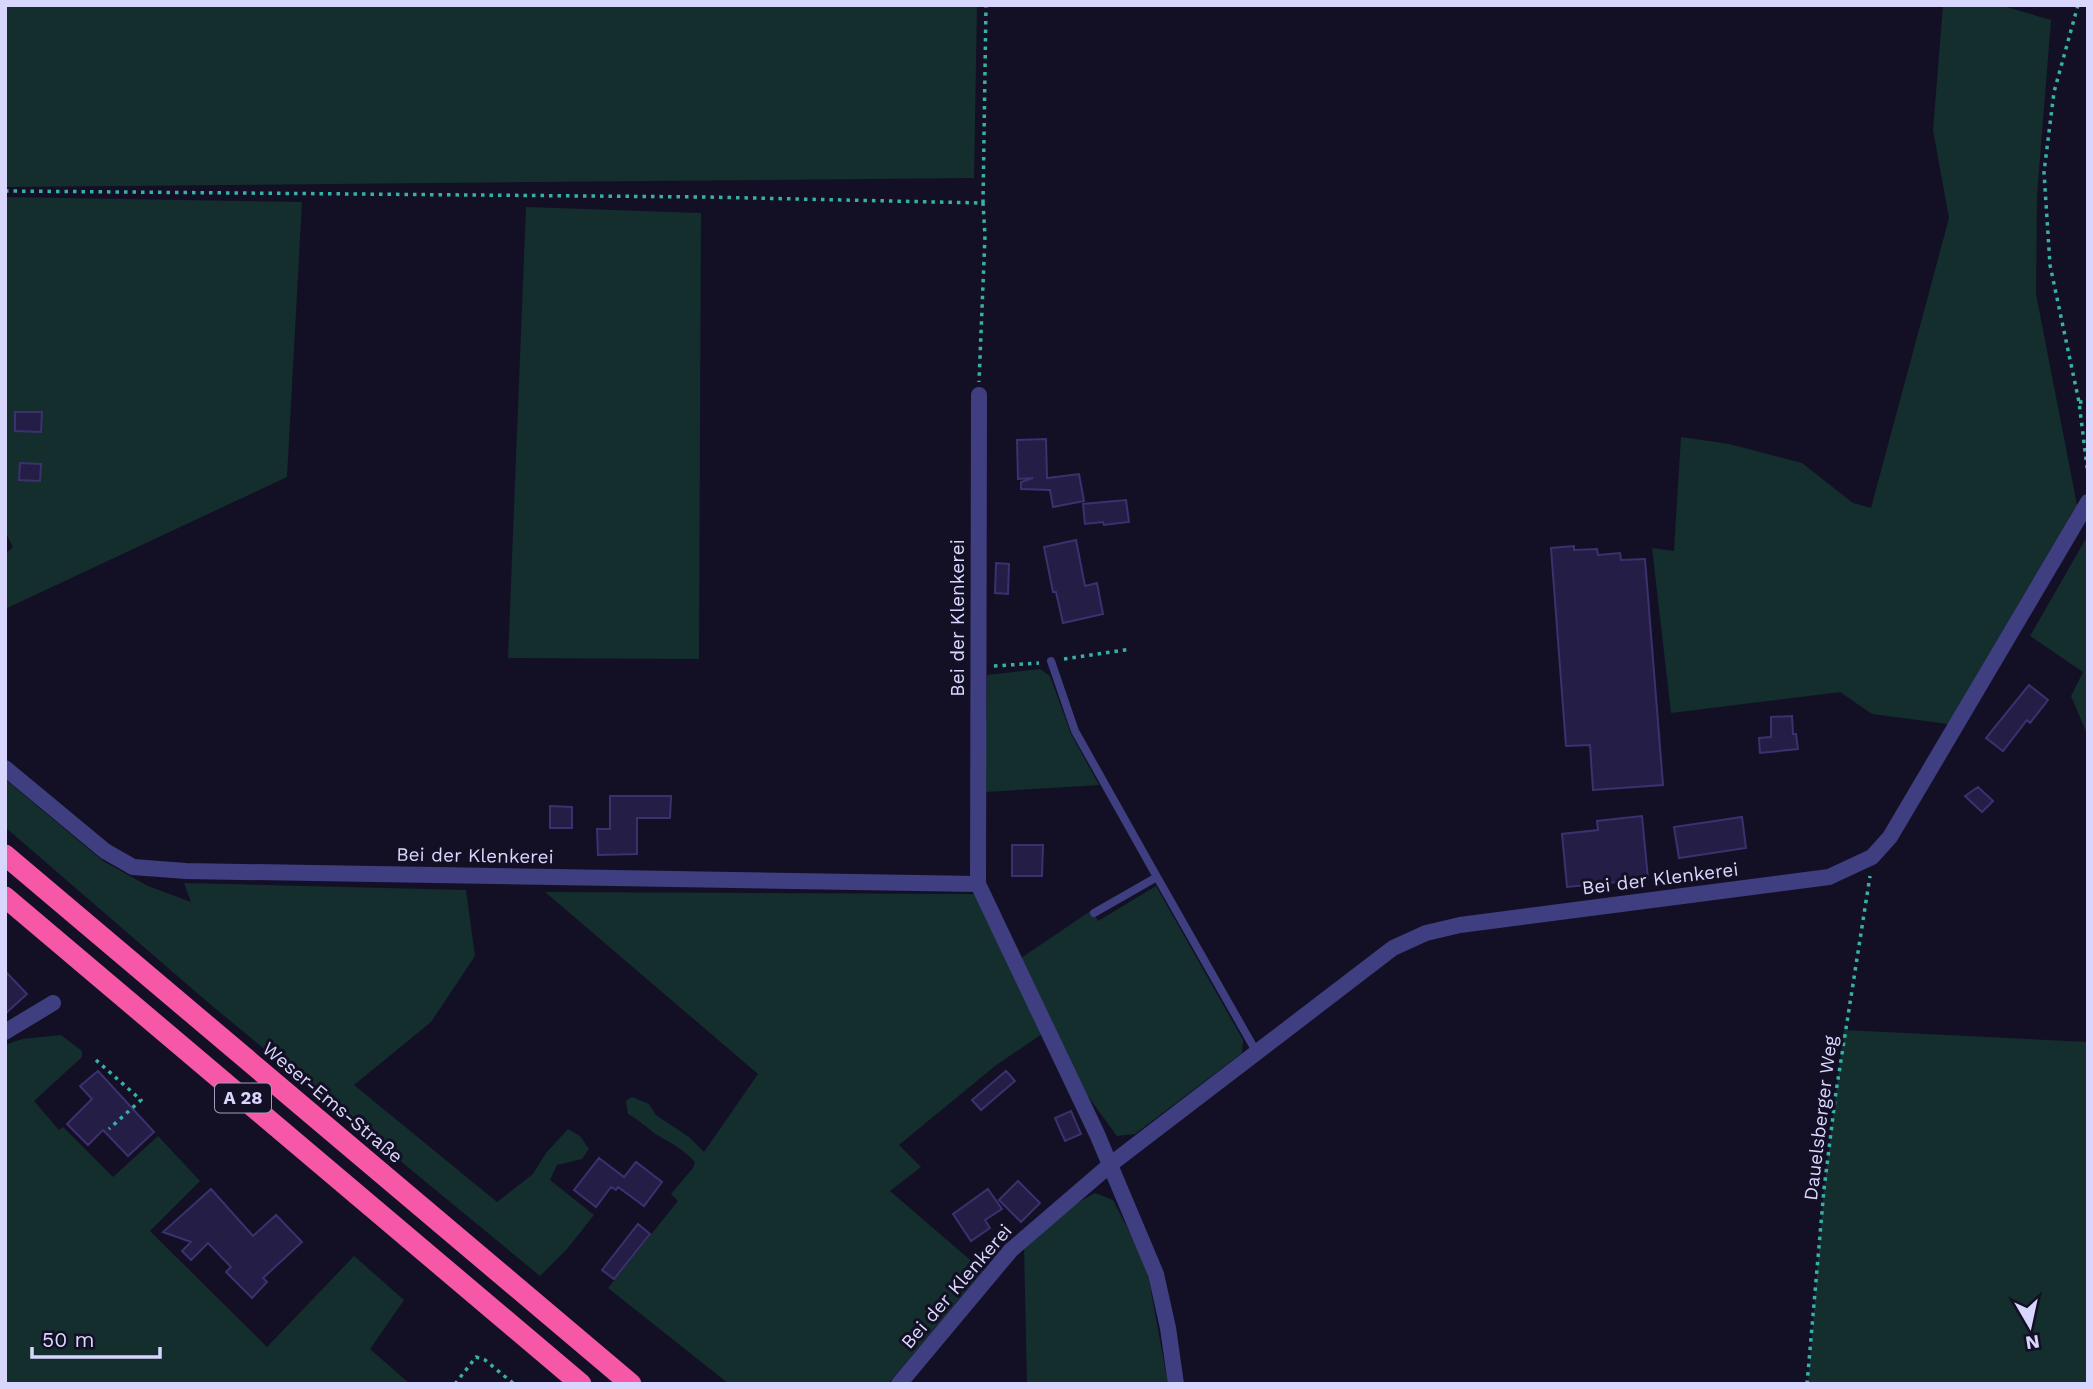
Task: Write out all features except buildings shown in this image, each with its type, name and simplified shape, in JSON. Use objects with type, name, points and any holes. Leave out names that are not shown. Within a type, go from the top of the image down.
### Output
[{"type":"highway","name":"Weser-Ems-Straße","points":[[5,855],[631,1384]]},
{"type":"highway","name":"A 28","points":[[5,897],[581,1384]]},
{"type":"street","name":"Bei der Klenkerei","points":[[979,395],[978,884],[1111,1164],[1156,1274],[1168,1328],[1176,1384]]},
{"type":"street","name":"Bei der Klenkerei","points":[[899,1384],[1011,1250],[1111,1164],[1393,948],[1426,933],[1460,925],[1829,877],[1872,857],[1890,837],[2088,502]]},
{"type":"street","name":"Bei der Klenkerei","points":[[5,768],[105,851],[133,867],[186,872],[978,884]]},
{"type":"street","points":[[5,1032],[53,1003]]},
{"type":"lane","points":[[1051,661],[1075,732],[1258,1053]]},
{"type":"lane","points":[[1094,913],[1157,877]]},
{"type":"path","points":[[979,395],[985,236],[983,203],[986,5]]},
{"type":"path","points":[[2078,5],[2054,92],[2045,172],[2050,265],[2079,402],[2088,475]]},
{"type":"path","points":[[5,191],[705,197],[983,203]]},
{"type":"path","points":[[2079,402],[2088,401]]},
{"type":"path","name":"Dauelsberger Weg","points":[[1807,1384],[1830,1133],[1844,1030],[1870,892],[1872,857]]},
{"type":"path","points":[[96,1060],[141,1100],[109,1129]]},
{"type":"path","points":[[456,1384],[475,1357],[485,1360],[514,1384]]},
{"type":"green space","points":[[5,5],[977,5],[974,178],[5,187]]},
{"type":"green space","points":[[1943,5],[2000,5],[2051,20],[2037,195],[2036,294],[2077,505],[1948,724],[1872,714],[1840,692],[1671,713],[1652,548],[1674,551],[1681,437],[1729,444],[1802,463],[1853,503],[1871,508],[1949,218],[1933,130]]},
{"type":"green space","points":[[5,197],[302,202],[287,477],[5,609],[5,554],[13,547],[5,532]]},
{"type":"green space","points":[[526,207],[701,213],[699,659],[508,658]]},
{"type":"green space","points":[[2088,535],[2088,736],[2071,696],[2083,672],[2030,636]]},
{"type":"green space","points":[[1040,669],[1050,676],[1071,734],[1099,785],[985,792],[987,675]]},
{"type":"green space","points":[[5,779],[103,861],[148,886],[191,902],[184,883],[466,890],[475,956],[431,1022],[354,1085],[497,1202],[533,1174],[546,1153],[568,1129],[580,1136],[589,1149],[582,1159],[557,1165],[550,1180],[594,1215],[567,1249],[540,1276],[211,1005],[5,827]]},
{"type":"green space","points":[[1156,886],[1243,1040],[1242,1053],[1135,1134],[1117,1136],[1084,1091],[1021,958],[1092,910],[1098,921]]},
{"type":"green space","points":[[545,892],[973,894],[978,897],[1042,1034],[995,1066],[899,1145],[921,1167],[890,1191],[983,1271],[888,1384],[729,1384],[608,1288],[678,1201],[671,1194],[695,1162],[628,1114],[626,1101],[632,1097],[649,1104],[656,1115],[689,1137],[704,1152],[758,1074]]},
{"type":"green space","points":[[1844,1030],[2088,1042],[2088,1384],[1808,1384],[1824,1189]]},
{"type":"green space","points":[[61,1035],[82,1051],[82,1057],[34,1101],[59,1130],[63,1127],[113,1177],[158,1136],[200,1181],[150,1231],[267,1347],[354,1256],[404,1300],[370,1349],[410,1384],[5,1384],[5,1045],[22,1039]]},
{"type":"green space","points":[[1095,1193],[1113,1200],[1146,1264],[1168,1384],[1027,1384],[1024,1246],[1077,1203]]}]
